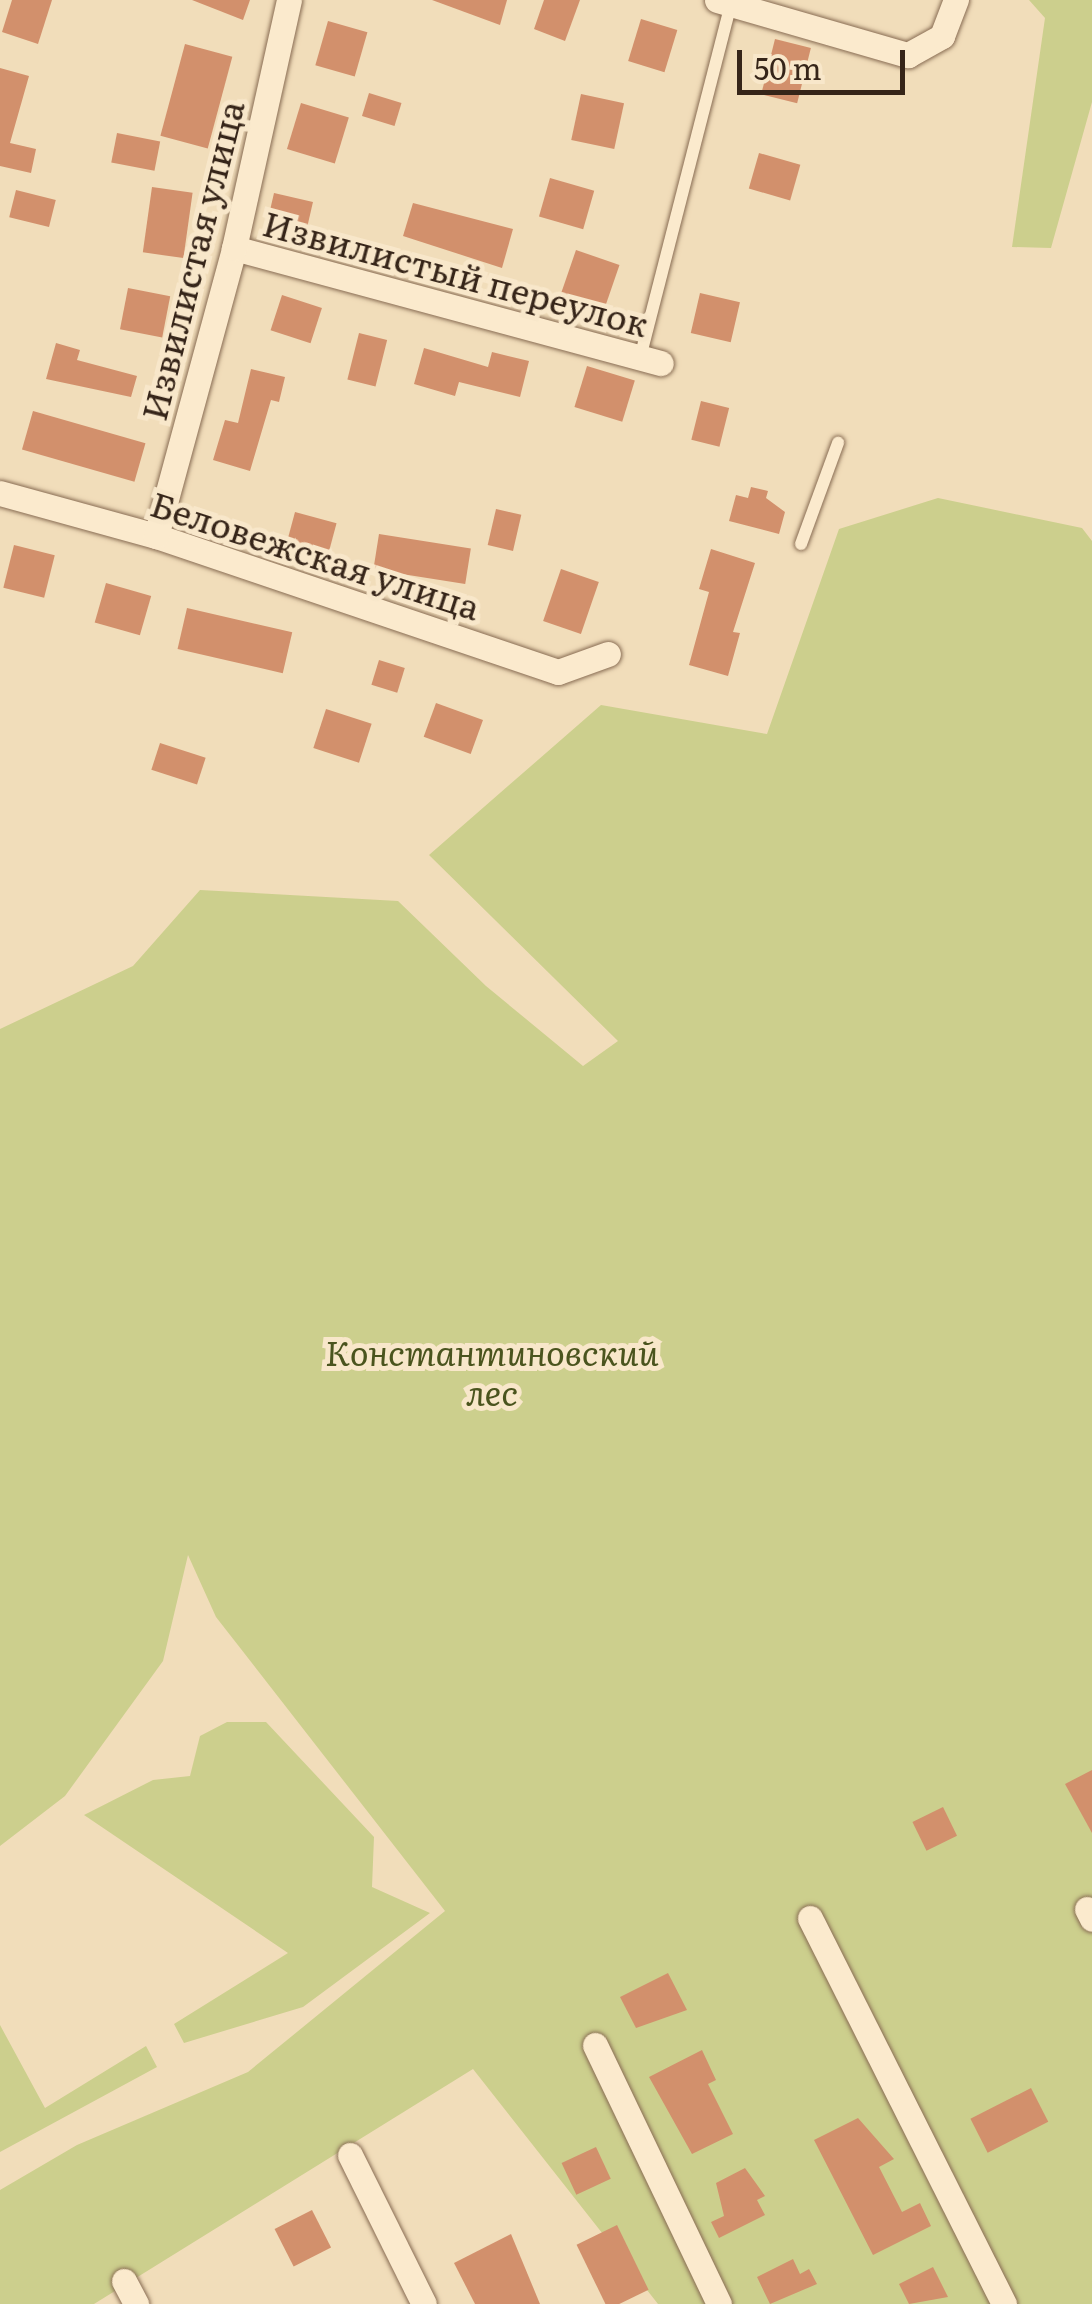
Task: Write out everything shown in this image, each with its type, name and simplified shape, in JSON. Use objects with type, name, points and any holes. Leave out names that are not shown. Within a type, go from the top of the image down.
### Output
[{"type":"street","name":"Извилистая улица","points":[[156,536],[234,248],[289,0]]},
{"type":"street","points":[[724,2],[908,55],[942,36],[956,0]]},
{"type":"street","name":"Извилистый переулок","points":[[234,248],[650,361]]},
{"type":"street","name":"Беловежская улица","points":[[0,493],[156,536],[558,672],[608,654]]},
{"type":"street","points":[[810,1918],[1004,2304]]},
{"type":"street","points":[[594,2046],[720,2304]]},
{"type":"street","points":[[350,2155],[424,2304]]},
{"type":"lane","points":[[650,361],[724,2]]},
{"type":"lane","points":[[801,544],[838,443]]},
{"type":"green space","points":[[1029,0],[1092,0],[1092,102],[1051,248],[1012,247],[1045,18]]},
{"type":"green space","name":"Константиновский лес","points":[[938,498],[1082,528],[1092,541],[1092,2304],[658,2304],[473,2069],[94,2304],[0,2304],[0,2190],[77,2145],[248,2072],[445,1911],[216,1617],[188,1555],[163,1661],[65,1796],[0,1846],[0,1029],[133,966],[200,890],[398,901],[486,986],[583,1066],[618,1041],[429,855],[601,705],[767,734],[839,529]]},
{"type":"green space","points":[[227,1722],[266,1722],[374,1837],[372,1887],[430,1913],[303,2007],[184,2043],[174,2024],[288,1953],[84,1815],[153,1780],[190,1776],[200,1736]]},
{"type":"green space","points":[[0,2025],[45,2108],[146,2046],[157,2067],[0,2152]]},
{"type":"building","points":[[12,0],[52,0],[38,44],[2,32]]},
{"type":"building","points":[[192,0],[250,0],[243,20]]},
{"type":"building","points":[[432,0],[507,0],[500,25]]},
{"type":"building","points":[[544,0],[580,0],[565,41],[534,29]]},
{"type":"building","points":[[641,19],[677,30],[664,72],[628,61]]},
{"type":"building","points":[[328,21],[367,32],[355,77],[315,65]]},
{"type":"building","points":[[775,39],[811,48],[797,103],[761,94]]},
{"type":"building","points":[[185,44],[232,57],[208,148],[160,136]]},
{"type":"building","points":[[0,68],[29,76],[10,143],[36,149],[31,173],[0,166]]},
{"type":"building","points":[[369,93],[402,103],[394,126],[362,116]]},
{"type":"building","points":[[581,94],[624,103],[614,149],[571,140]]},
{"type":"building","points":[[301,103],[349,118],[335,164],[287,149]]},
{"type":"building","points":[[117,133],[160,141],[154,171],[111,162]]},
{"type":"building","points":[[759,153],[800,165],[790,200],[749,189]]},
{"type":"building","points":[[550,178],[594,191],[583,229],[539,216]]},
{"type":"building","points":[[152,187],[193,193],[183,258],[143,252]]},
{"type":"building","points":[[16,190],[56,200],[49,227],[9,217]]},
{"type":"building","points":[[274,193],[313,202],[304,241],[265,232]]},
{"type":"building","points":[[413,203],[513,229],[502,268],[403,236]]},
{"type":"building","points":[[576,250],[619,265],[605,308],[561,293]]},
{"type":"building","points":[[128,288],[170,296],[162,337],[120,329]]},
{"type":"building","points":[[700,293],[740,302],[731,342],[691,333]]},
{"type":"building","points":[[282,295],[322,308],[311,343],[271,330]]},
{"type":"building","points":[[359,333],[387,340],[376,387],[347,380]]},
{"type":"building","points":[[56,343],[80,350],[77,360],[137,376],[131,397],[46,379]]},
{"type":"building","points":[[424,348],[488,367],[492,352],[529,361],[520,397],[459,382],[455,396],[414,384]]},
{"type":"building","points":[[587,366],[635,381],[622,422],[574,407]]},
{"type":"building","points":[[251,369],[285,377],[279,402],[271,400],[250,471],[213,460],[225,420],[238,423]]},
{"type":"building","points":[[701,401],[729,408],[719,447],[691,440]]},
{"type":"building","points":[[33,411],[145,443],[134,482],[22,449]]},
{"type":"building","points":[[751,487],[768,491],[766,498],[785,512],[779,534],[729,521],[736,495],[748,498]]},
{"type":"building","points":[[496,509],[521,515],[513,551],[488,545]]},
{"type":"building","points":[[295,512],[337,523],[327,558],[286,547]]},
{"type":"building","points":[[379,534],[471,549],[465,584],[373,570]]},
{"type":"building","points":[[14,545],[55,555],[44,598],[3,588]]},
{"type":"building","points":[[711,549],[755,563],[733,632],[740,633],[728,676],[689,665],[709,592],[699,589]]},
{"type":"building","points":[[561,569],[599,582],[581,634],[543,621]]},
{"type":"building","points":[[106,583],[151,596],[140,635],[95,622]]},
{"type":"building","points":[[187,608],[292,632],[283,673],[178,649]]},
{"type":"building","points":[[379,660],[405,668],[397,693],[371,685]]},
{"type":"building","points":[[436,703],[483,720],[471,754],[424,737]]},
{"type":"building","points":[[326,709],[372,724],[359,763],[313,748]]},
{"type":"building","points":[[160,743],[206,758],[197,784],[151,770]]},
{"type":"building","points":[[1092,1770],[1092,1833],[1065,1784]]},
{"type":"building","points":[[943,1807],[957,1836],[926,1851],[912,1822]]},
{"type":"building","points":[[668,1973],[687,2010],[636,2028],[620,1997]]},
{"type":"building","points":[[702,2050],[716,2080],[708,2084],[733,2134],[692,2154],[649,2077]]},
{"type":"building","points":[[1031,2088],[1048,2122],[988,2153],[970,2119]]},
{"type":"building","points":[[858,2118],[894,2159],[879,2167],[902,2212],[920,2203],[931,2226],[873,2255],[814,2140]]},
{"type":"building","points":[[596,2147],[611,2179],[576,2195],[562,2163]]},
{"type":"building","points":[[745,2168],[765,2196],[757,2200],[765,2215],[719,2238],[711,2222],[724,2216],[716,2183]]},
{"type":"building","points":[[312,2210],[331,2247],[294,2266],[275,2229]]},
{"type":"building","points":[[617,2225],[649,2290],[619,2304],[605,2304],[577,2245]]},
{"type":"building","points":[[511,2234],[540,2304],[475,2304],[454,2263]]},
{"type":"building","points":[[793,2259],[800,2274],[809,2269],[817,2284],[770,2304],[757,2277]]},
{"type":"building","points":[[933,2267],[948,2297],[909,2304],[899,2284]]}]
